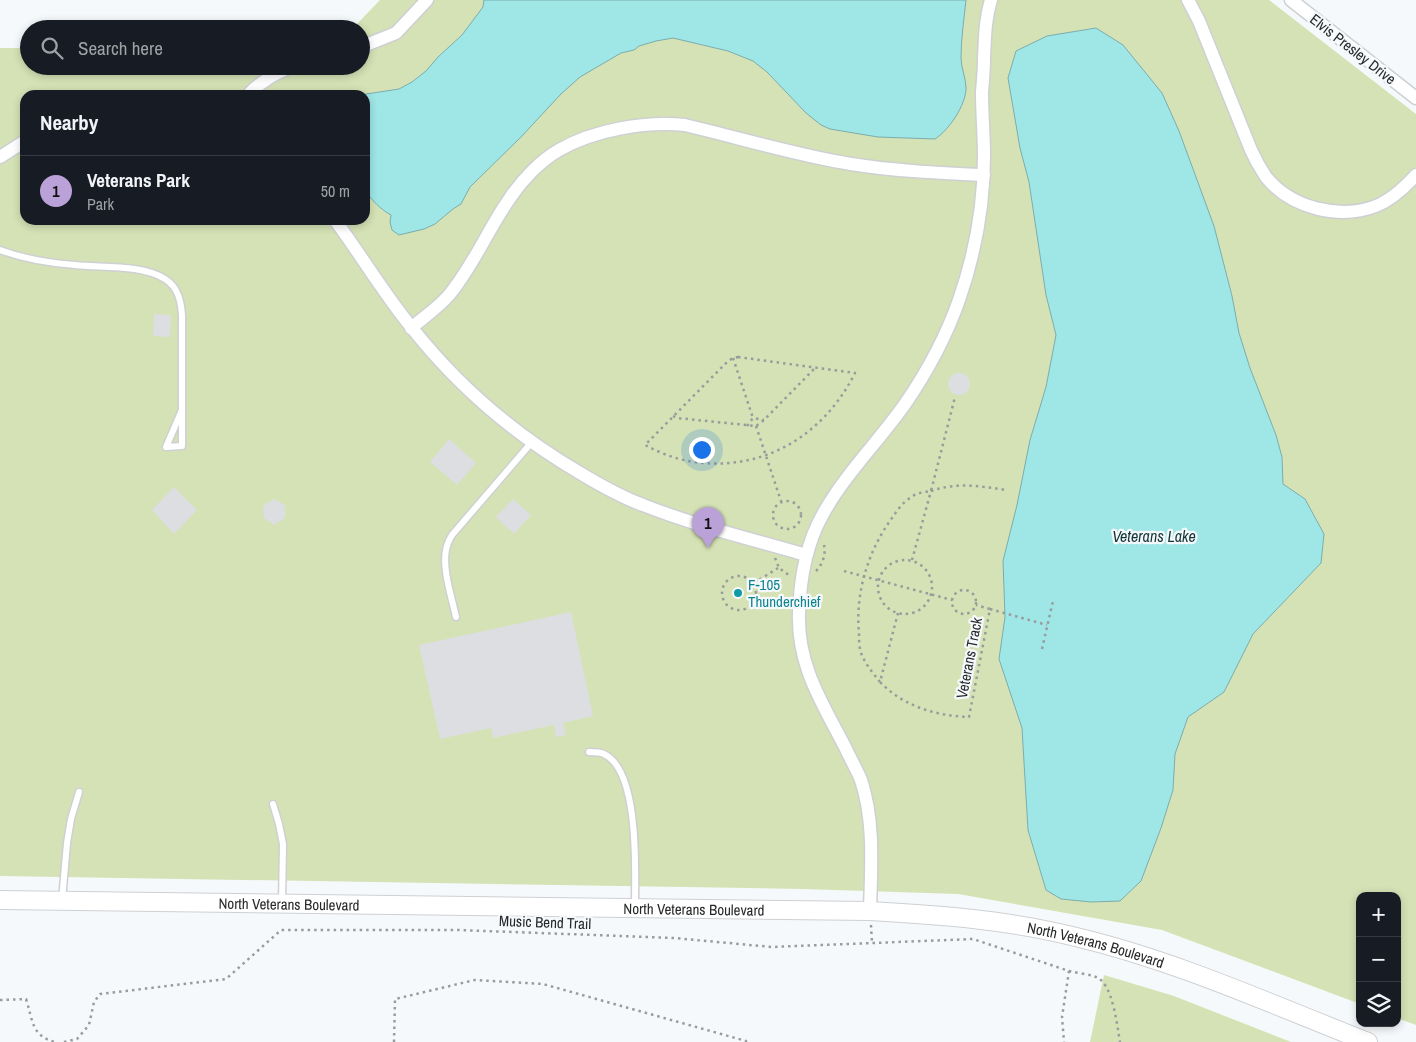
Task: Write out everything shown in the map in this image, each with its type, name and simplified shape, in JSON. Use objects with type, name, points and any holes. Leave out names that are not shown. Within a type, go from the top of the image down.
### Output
[{"type":"street","points":[[370,43],[396,33],[427,0]]},
{"type":"street","points":[[870,912],[870,828],[865,794],[856,770],[810,678],[800,642],[798,615],[802,578],[806,555],[814,531],[832,499],[905,404],[921,380],[947,330],[959,301],[974,248],[984,175],[982,92],[985,25],[990,0]]},
{"type":"street","points":[[1188,0],[1210,47],[1251,150],[1263,172],[1278,188],[1301,203],[1342,212],[1376,206],[1397,193],[1416,176]]},
{"type":"street","name":"Elvis Presley Drive","points":[[1291,0],[1416,98]]},
{"type":"street","points":[[252,90],[275,75]]},
{"type":"street","points":[[411,328],[447,297],[456,286],[520,184],[558,151],[592,136],[653,124],[685,125],[793,152],[852,164],[903,170],[984,175]]},
{"type":"street","points":[[0,157],[20,144]]},
{"type":"street","points":[[339,225],[411,328],[457,379],[481,402],[532,442],[594,481],[643,505],[712,528],[806,555]]},
{"type":"street","name":"North Veterans Boulevard","points":[[0,900],[870,912],[950,917],[998,922],[1079,937],[1201,976],[1368,1042]]},
{"type":"lane","points":[[0,250],[50,263],[138,270],[156,274],[165,279],[178,293],[181,303],[182,410],[182,446],[166,446],[182,410]]},
{"type":"lane","points":[[456,617],[447,576],[445,556],[448,542],[532,442]]},
{"type":"lane","points":[[589,752],[603,753],[610,758],[617,766],[624,780],[634,834],[635,909]]},
{"type":"lane","points":[[62,901],[67,843],[78,792]]},
{"type":"lane","points":[[273,804],[283,844],[282,904]]},
{"type":"path","points":[[738,357],[816,367],[856,373],[844,394],[820,422],[799,438],[766,455],[730,463],[704,463],[677,458],[644,445],[733,358],[738,357]]},
{"type":"path","points":[[733,358],[753,418]]},
{"type":"path","points":[[672,416],[756,426],[816,367]]},
{"type":"path","points":[[912,560],[955,397]]},
{"type":"path","points":[[753,418],[764,420]]},
{"type":"path","points":[[747,426],[753,418]]},
{"type":"path","points":[[756,426],[781,501]]},
{"type":"path","name":"Veterans Track","points":[[976,606],[990,609],[969,717],[946,716],[922,709],[897,696],[880,682],[868,666],[861,652],[858,627],[864,576],[881,535],[904,503],[914,496],[942,487],[964,485],[1006,490]]},
{"type":"path","points":[[781,501],[792,501],[801,512],[799,521],[790,528],[781,528],[774,521],[773,512],[781,501]]},
{"type":"path","points":[[774,552],[779,568],[794,578]]},
{"type":"path","points":[[905,559],[912,560],[925,568],[930,576],[932,594],[923,608],[907,614],[898,613],[890,610],[879,595],[879,580],[884,569],[891,563],[905,559]]},
{"type":"path","points":[[754,583],[779,568]]},
{"type":"path","name":"Veterans Track","points":[[844,571],[952,600]]},
{"type":"path","points":[[740,575],[745,576],[754,583],[757,594],[752,605],[741,610],[735,610],[726,604],[723,599],[723,588],[729,578],[740,575]]},
{"type":"path","name":"Veterans Track","points":[[959,591],[967,591],[973,595],[976,606],[967,614],[959,614],[953,608],[952,600],[959,591]]},
{"type":"path","points":[[1042,649],[1053,601]]},
{"type":"path","points":[[990,609],[1047,625]]},
{"type":"path","points":[[880,682],[898,613]]},
{"type":"path","name":"Music Bend Trail","points":[[64,1042],[78,1039],[89,1025],[94,1002],[100,994],[226,979],[281,930],[459,930],[664,937],[772,947],[973,938],[1069,971],[1102,980],[1107,987],[1110,997],[1120,1042]]},
{"type":"path","points":[[1064,1042],[1062,1016],[1069,971]]},
{"type":"path","points":[[394,1042],[395,999],[475,980],[543,984],[746,1040],[746,1042]]},
{"type":"path","points":[[0,1000],[26,999],[35,1030],[46,1040],[56,1042]]},
{"type":"green space","points":[[380,0],[1269,0],[1416,114],[1416,1025],[1401,1019],[1401,892],[1356,892],[1356,1003],[1162,930],[958,894],[803,889],[0,876],[0,48],[20,48],[20,75],[370,75],[370,20],[361,20]]},
{"type":"green space","points":[[1104,975],[1174,996],[1291,1042],[1090,1042]]},
{"type":"water","points":[[484,0],[966,0],[961,58],[966,84],[965,95],[956,116],[946,130],[935,139],[878,137],[830,129],[821,125],[806,113],[767,72],[753,61],[728,51],[673,38],[656,41],[621,53],[580,77],[470,187],[461,204],[435,224],[424,229],[399,235],[392,230],[391,215],[383,210],[370,196],[370,93],[399,89],[412,82],[426,71],[462,35],[483,7]]},
{"type":"water","name":"Veterans Lake","points":[[1096,28],[1123,45],[1162,93],[1179,131],[1214,226],[1232,296],[1239,333],[1250,368],[1276,435],[1282,457],[1283,484],[1305,499],[1324,534],[1321,563],[1253,634],[1224,692],[1188,717],[1175,754],[1173,790],[1141,881],[1120,901],[1091,902],[1061,899],[1046,890],[1028,830],[1022,728],[999,659],[1005,617],[1003,561],[1030,440],[1046,387],[1056,335],[1046,295],[1029,182],[1020,148],[1008,78],[1016,51],[1047,36]]},
{"type":"building","points":[[154,314],[171,315],[170,337],[153,336]]},
{"type":"building","points":[[959,373],[967,376],[970,384],[967,392],[959,395],[951,392],[948,384],[951,376]]},
{"type":"building","points":[[449,439],[476,463],[457,485],[430,462]]},
{"type":"building","points":[[174,487],[197,510],[174,534],[152,510]]},
{"type":"building","points":[[274,499],[285,505],[285,518],[274,525],[264,518],[263,511],[264,505]]},
{"type":"building","points":[[513,499],[531,515],[514,534],[496,517]]},
{"type":"building","points":[[571,612],[593,716],[563,723],[566,735],[556,737],[554,725],[493,738],[491,728],[440,739],[419,645]]},
{"type":"place","name":"Veterans Park","points":[[708,548]]},
{"type":"place","name":"F-105 Thunderchief","points":[[738,593]]}]
